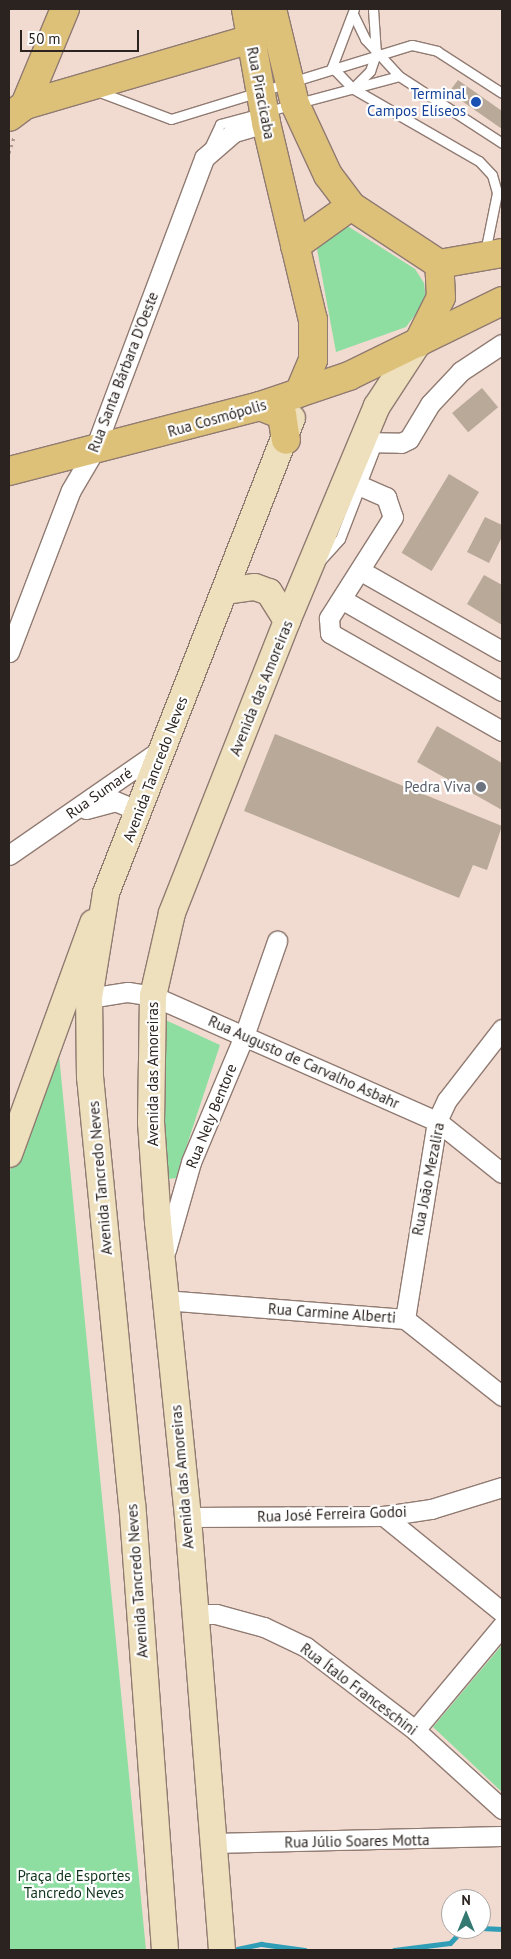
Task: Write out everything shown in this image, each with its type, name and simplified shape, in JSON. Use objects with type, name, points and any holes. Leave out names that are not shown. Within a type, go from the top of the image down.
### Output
[{"type":"main road","points":[[17,111],[65,9]]},
{"type":"main road","points":[[246,9],[250,39]]},
{"type":"main road","points":[[272,9],[291,94],[328,175],[351,206],[439,264],[492,256]]},
{"type":"main road","name":"Rua Piracicaba","points":[[17,111],[87,87],[250,39],[315,334],[311,366],[299,393]]},
{"type":"main road","points":[[295,246],[351,206]]},
{"type":"main road","points":[[418,343],[440,304],[439,264]]},
{"type":"main road","points":[[418,343],[502,301]]},
{"type":"main road","name":"Rua Cosmópolis","points":[[9,471],[94,451],[260,406],[349,376],[418,343]]},
{"type":"main road","name":"Avenida das Amoreiras","points":[[222,1950],[192,1614],[188,1517],[164,1300],[163,1264],[151,1123],[154,996],[172,913],[287,621],[311,567],[355,482],[369,443],[378,406],[418,343]]},
{"type":"main road","name":"Avenida Tancredo Neves","points":[[165,1950],[132,1505],[90,1077],[89,998],[106,892],[286,440],[299,393]]},
{"type":"main road","points":[[260,406],[282,415],[286,440]]},
{"type":"main road","points":[[226,591],[255,587],[269,592],[287,621]]},
{"type":"main road","points":[[9,1154],[41,1057],[106,892]]},
{"type":"main road","points":[[41,1057],[69,1014],[89,998]]},
{"type":"street","name":"Rua Santa Bárbara D'Oeste","points":[[9,652],[71,490],[94,451],[204,158],[264,108]]},
{"type":"street","points":[[369,443],[409,439],[430,404],[474,359],[500,348]]},
{"type":"street","points":[[355,482],[390,500],[393,517],[328,622],[332,635],[502,731]]},
{"type":"street","points":[[361,571],[502,651]]},
{"type":"street","points":[[343,600],[502,691]]},
{"type":"street","name":"Rua Sumaré","points":[[9,855],[162,749]]},
{"type":"street","name":"Rua Sumaré","points":[[60,820],[107,801],[122,803],[137,818]]},
{"type":"street","name":"Rua Nely Bentore","points":[[163,1264],[191,1162],[244,1036],[277,941]]},
{"type":"street","name":"Rua Augusto de Carvalho Asbahr","points":[[89,998],[128,992],[154,996],[437,1121],[502,1173]]},
{"type":"street","name":"Rua João Mezalira","points":[[405,1318],[437,1121],[447,1100],[502,1029]]},
{"type":"street","name":"Rua Carmine Alberti","points":[[164,1300],[405,1318],[502,1396]]},
{"type":"street","name":"Rua José Ferreira Godoi","points":[[188,1517],[384,1516],[431,1509],[502,1487]]},
{"type":"street","points":[[384,1516],[502,1612]]},
{"type":"street","name":"Rua Ítalo Franceschini","points":[[192,1614],[216,1614],[264,1627],[306,1647],[415,1730],[502,1809]]},
{"type":"street","points":[[415,1730],[502,1626]]},
{"type":"street","name":"Rua Júlio Soares Motta","points":[[212,1843],[502,1836]]},
{"type":"lane","points":[[352,88],[370,71],[376,54],[373,9]]},
{"type":"lane","points":[[332,67],[353,12]]},
{"type":"lane","points":[[353,12],[376,54],[399,76],[502,143]]},
{"type":"lane","points":[[87,87],[171,118],[264,108],[291,94],[332,67],[412,45],[437,50],[502,93]]},
{"type":"lane","points":[[332,67],[352,88],[479,161],[492,175],[497,192],[492,256]]},
{"type":"lane","points":[[264,108],[291,94],[352,88],[399,76]]},
{"type":"green space","points":[[346,225],[415,269],[424,283],[426,300],[406,327],[336,352],[317,249],[319,243]]},
{"type":"green space","points":[[161,1018],[220,1045],[176,1178],[161,1180]]},
{"type":"green space","name":"Praça de Esportes Tancredo Neves","points":[[59,1055],[146,1950],[9,1949],[9,1173]]},
{"type":"green space","points":[[502,1645],[502,1792],[433,1727]]},
{"type":"building","name":"Terminal Campos Elíseos","points":[[458,80],[502,111],[502,129],[449,92]]},
{"type":"building","points":[[482,388],[498,407],[468,432],[452,413]]},
{"type":"building","points":[[449,474],[479,492],[432,571],[402,553]]},
{"type":"building","points":[[485,517],[502,525],[502,537],[489,563],[467,552]]},
{"type":"building","points":[[484,575],[502,585],[502,625],[467,604]]},
{"type":"building","name":"Pedra Viva","points":[[437,726],[502,763],[502,810],[417,762]]},
{"type":"building","points":[[275,734],[502,826],[487,870],[473,865],[459,898],[244,811]]},
{"type":"waterway","points":[[491,1928],[502,1929]]},
{"type":"waterway","points":[[394,1950],[450,1943],[454,1939]]},
{"type":"waterway","points":[[237,1949],[261,1944],[305,1950]]},
{"type":"place","name":"Terminal Campos Elíseos","points":[[476,102]]},
{"type":"place","name":"Pedra Viva","points":[[481,787]]}]
